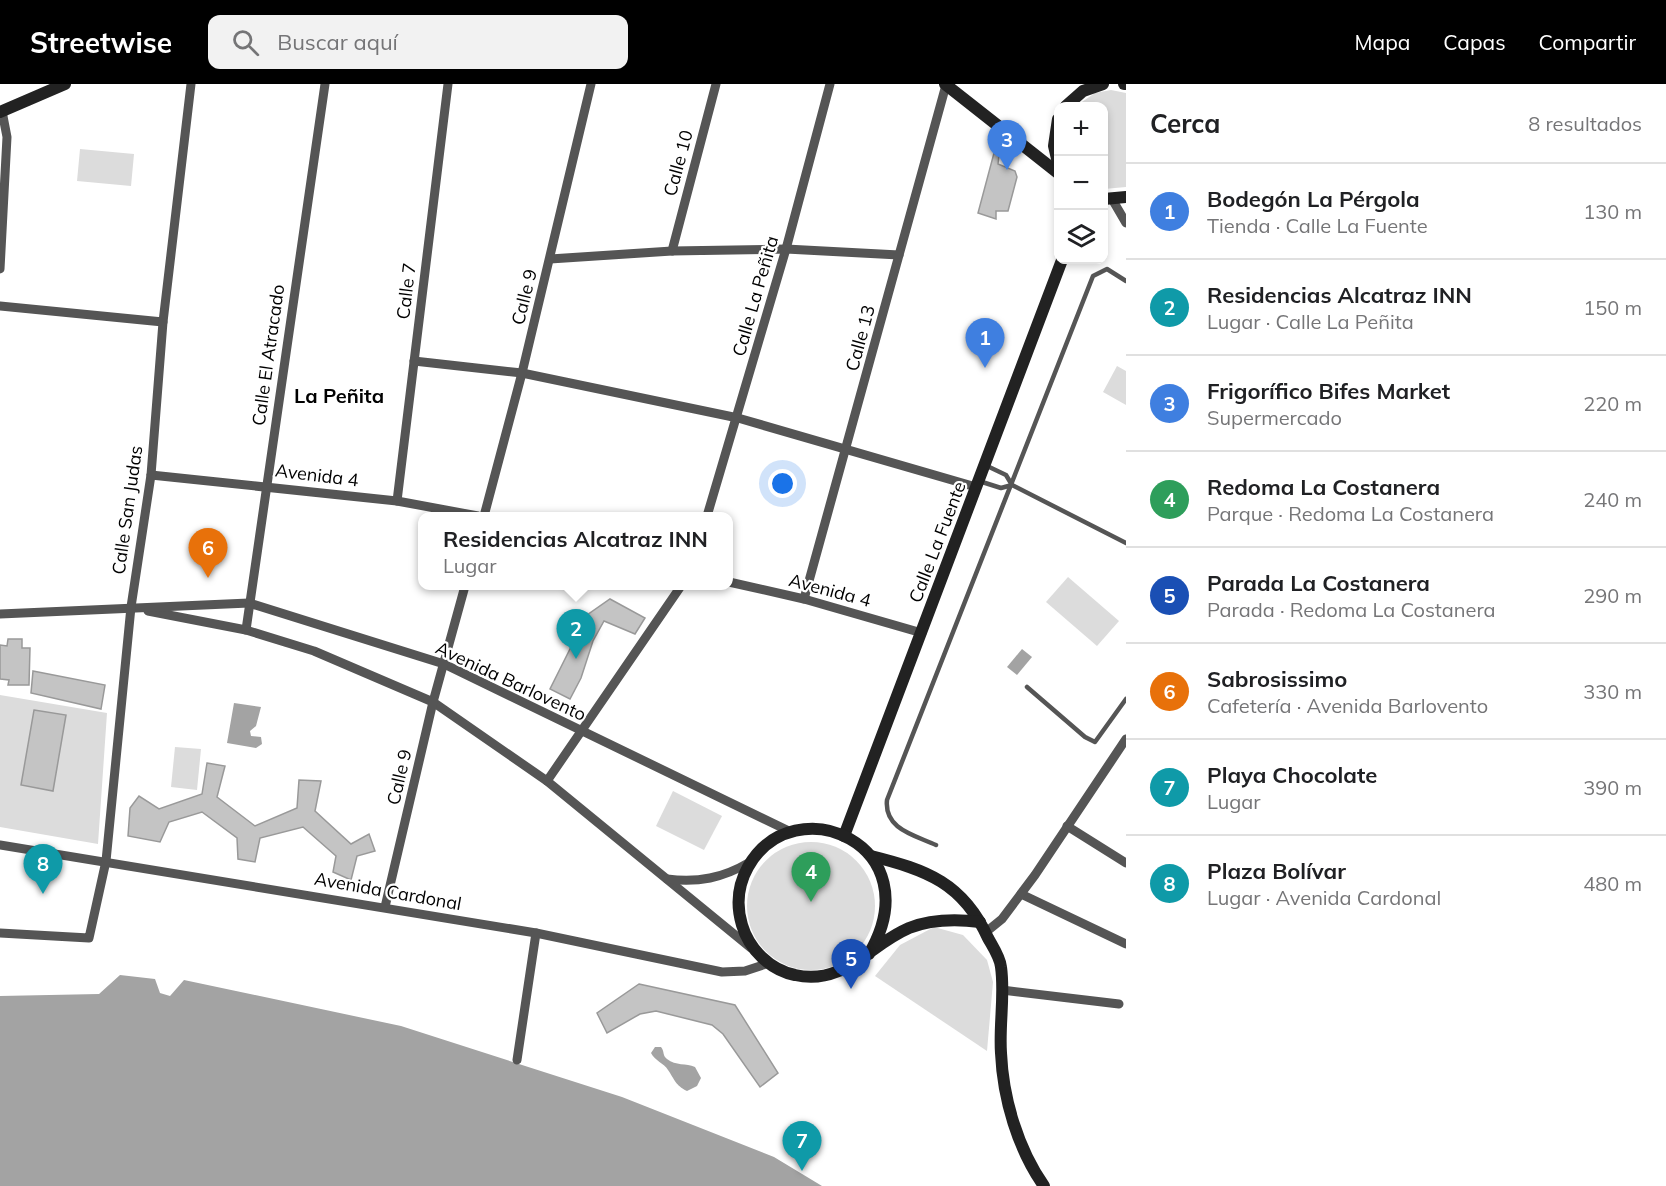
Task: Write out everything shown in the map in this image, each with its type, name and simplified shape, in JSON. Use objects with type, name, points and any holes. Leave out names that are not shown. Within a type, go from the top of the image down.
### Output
[{"type":"main road","points":[[1,112],[64,84]]},
{"type":"main road","points":[[945,84],[1054,169]]},
{"type":"main road","points":[[1071,102],[1083,91],[1103,84]]},
{"type":"main road","points":[[1108,199],[1126,197]]},
{"type":"main road","name":"Calle La Fuente","points":[[844,836],[1060,264]]},
{"type":"main road","points":[[983,927],[957,919],[933,921],[899,933],[847,969],[820,977],[793,975],[769,963],[755,951],[742,927],[738,900],[745,873],[751,861],[769,844],[791,832],[818,830],[844,836],[871,856],[931,874],[968,903],[983,927],[1001,965],[1001,1053],[1010,1110],[1026,1154],[1044,1186]]},
{"type":"main road","points":[[869,954],[885,922],[888,905],[880,871],[871,856]]},
{"type":"street","name":"Calle San Judas","points":[[0,933],[89,938],[106,861],[131,607],[151,475],[163,322],[191,84]]},
{"type":"street","name":"Calle El Atracado","points":[[246,630],[325,84]]},
{"type":"street","name":"Calle 7","points":[[397,501],[448,84]]},
{"type":"street","name":"Calle 9","points":[[485,512],[522,373],[591,84]]},
{"type":"street","name":"Calle 10","points":[[672,251],[716,84]]},
{"type":"street","name":"Calle La Peñita","points":[[708,512],[738,418],[830,84]]},
{"type":"street","name":"Calle 13","points":[[804,598],[847,449],[945,84]]},
{"type":"street","points":[[0,268],[7,137],[1,112]]},
{"type":"street","points":[[1108,199],[1126,223]]},
{"type":"street","points":[[549,259],[672,251],[786,249],[899,255]]},
{"type":"street","points":[[0,306],[163,322]]},
{"type":"street","points":[[414,362],[522,373],[738,418],[977,484]]},
{"type":"street","name":"Avenida 4","points":[[151,475],[266,485],[397,501],[456,512]]},
{"type":"street","name":"Avenida 4","points":[[733,583],[804,598],[922,633]]},
{"type":"street","name":"Calle 9","points":[[385,907],[433,702],[464,590]]},
{"type":"street","points":[[547,781],[678,590]]},
{"type":"street","name":"Avenida Barlovento","points":[[0,614],[249,603],[444,664],[581,733],[791,832]]},
{"type":"street","name":"Avenida Barlovento","points":[[131,607],[246,630],[314,651],[433,702],[547,781],[755,951]]},
{"type":"street","points":[[983,927],[1002,919],[1126,739]]},
{"type":"street","points":[[1116,752],[1126,758]]},
{"type":"street","points":[[1067,826],[1126,863]]},
{"type":"street","name":"Avenida Cardonal","points":[[0,845],[536,933],[722,972],[745,971],[769,963]]},
{"type":"street","points":[[667,879],[684,881],[711,879],[751,861]]},
{"type":"street","points":[[1021,894],[1126,944]]},
{"type":"street","points":[[517,1060],[536,933]]},
{"type":"street","points":[[1002,990],[1119,1004]]},
{"type":"lane","points":[[936,845],[893,825],[887,813],[887,800],[1093,276],[1107,269],[1126,281]]},
{"type":"lane","points":[[985,465],[1006,475],[1012,485],[1126,543]]},
{"type":"lane","points":[[977,484],[1001,488],[1012,485]]},
{"type":"lane","points":[[1027,687],[1084,737],[1095,742],[1126,699]]},
{"type":"shaded area","points":[[1111,90],[1126,93],[1126,187],[1108,189],[1108,102],[1082,102],[1095,93]]},
{"type":"shaded area","points":[[80,149],[134,154],[131,186],[77,181]]},
{"type":"shaded area","points":[[1117,366],[1126,371],[1126,405],[1103,392]]},
{"type":"shaded area","points":[[1068,577],[1119,621],[1097,646],[1046,602]]},
{"type":"shaded area","points":[[1022,649],[1032,657],[1017,675],[1007,667]]},
{"type":"shaded area","points":[[0,695],[107,713],[98,844],[0,827]],"holes":[[[34,710],[66,716],[52,790],[21,785]]]},
{"type":"shaded area","points":[[234,703],[261,707],[256,726],[250,731],[251,736],[261,737],[262,744],[256,748],[227,743]]},
{"type":"shaded area","points":[[175,747],[201,749],[197,790],[171,787]]},
{"type":"shaded area","points":[[673,791],[722,816],[704,850],[656,826]]},
{"type":"shaded area","points":[[811,842],[835,847],[856,861],[870,882],[875,906],[870,930],[856,951],[835,965],[811,970],[787,965],[766,951],[752,930],[747,906],[752,882],[766,861],[787,847]]},
{"type":"shaded area","points":[[934,927],[963,935],[987,960],[993,982],[987,1051],[875,976],[900,945]]},
{"type":"shaded area","points":[[120,975],[155,979],[160,993],[170,996],[184,980],[401,1026],[622,1097],[774,1157],[822,1186],[0,1186],[0,996],[99,994]]},
{"type":"shaded area","points":[[655,1047],[661,1047],[670,1061],[695,1067],[701,1078],[697,1086],[687,1091],[680,1087],[651,1053]]},
{"type":"building","points":[[994,153],[999,155],[998,164],[1015,171],[1017,177],[1008,211],[996,211],[996,219],[978,213]]},
{"type":"building","points":[[610,599],[645,618],[635,634],[604,621],[593,641],[581,678],[570,699],[550,689],[587,615]]},
{"type":"building","points":[[8,639],[22,639],[22,648],[30,648],[29,685],[8,685],[9,680],[0,679],[0,645],[7,646]]},
{"type":"building","points":[[33,671],[105,685],[101,709],[31,693]]},
{"type":"building","points":[[34,710],[66,715],[53,791],[21,785]]},
{"type":"building","points":[[207,763],[225,766],[217,797],[255,826],[297,808],[299,780],[321,781],[315,811],[351,844],[369,834],[375,851],[357,856],[351,880],[333,872],[336,856],[303,827],[260,838],[255,862],[238,859],[237,838],[202,812],[169,822],[160,842],[128,836],[130,808],[139,796],[159,809],[202,794]]},
{"type":"building","points":[[639,984],[735,1005],[778,1073],[760,1087],[723,1034],[712,1025],[656,1011],[640,1014],[607,1033],[597,1013]]},
{"type":"place","name":"Frigorífico Bifes Market","points":[[1007,170]]},
{"type":"place","name":"Bodegón La Pérgola","points":[[985,368]]},
{"type":"place","name":"Sabrosissimo","points":[[208,578]]},
{"type":"place","name":"Residencias Alcatraz INN","points":[[576,659]]},
{"type":"place","name":"Plaza Bolívar","points":[[43,894]]},
{"type":"place","name":"Redoma La Costanera","points":[[811,902]]},
{"type":"place","name":"Parada La Costanera","points":[[851,989]]},
{"type":"place","name":"Playa Chocolate","points":[[802,1171]]},
{"type":"district","name":"La Peñita","points":[[339,395]]}]
